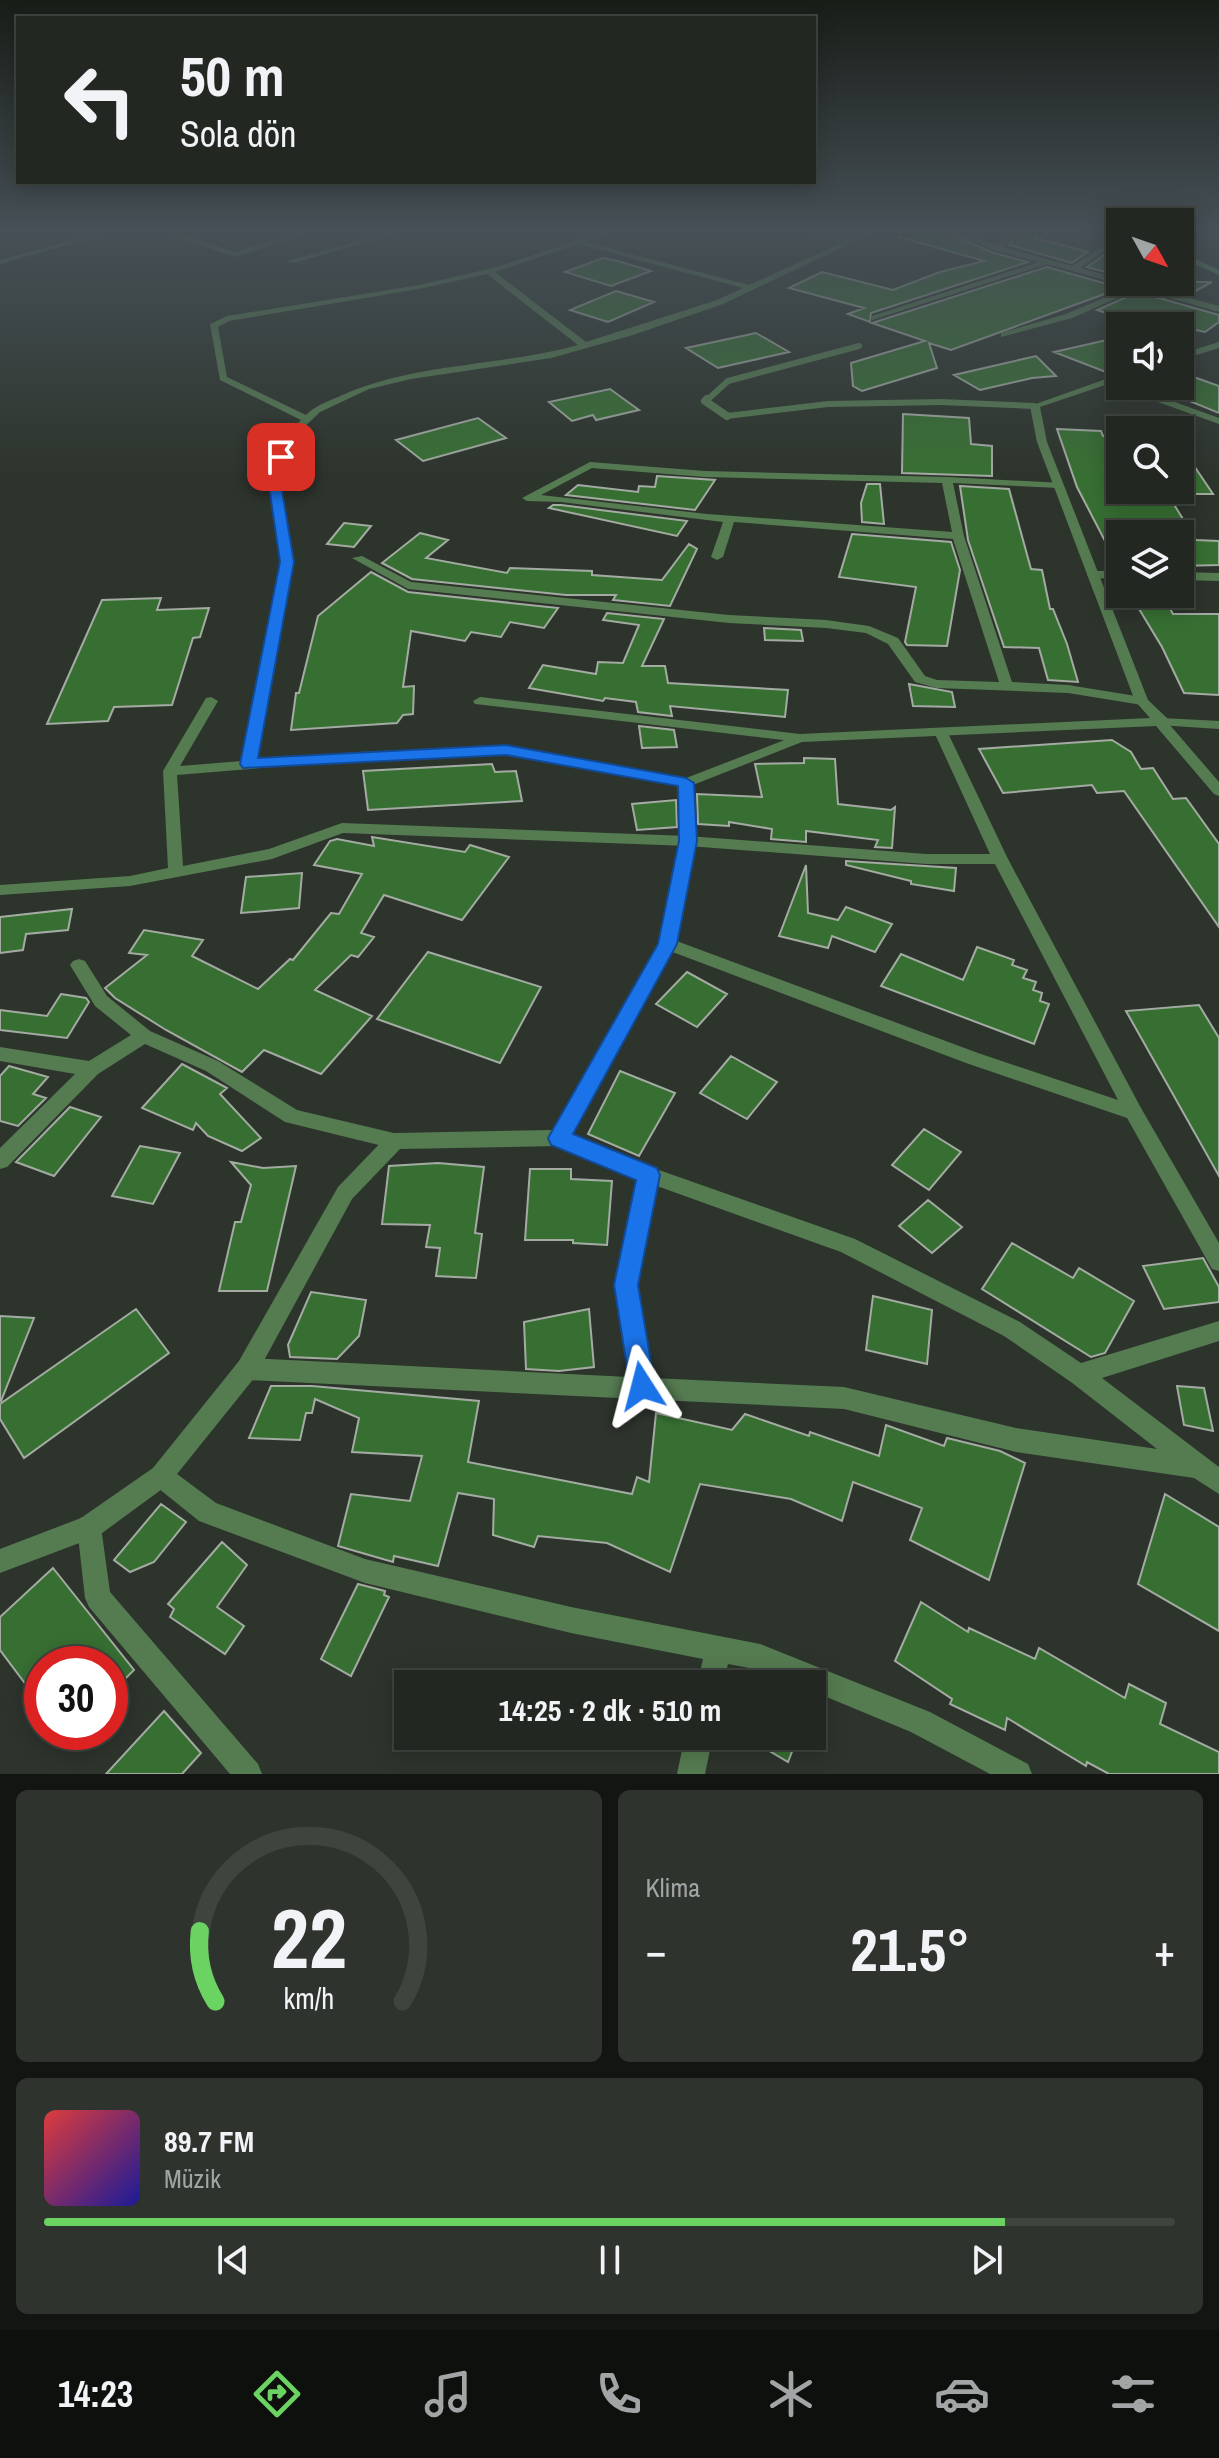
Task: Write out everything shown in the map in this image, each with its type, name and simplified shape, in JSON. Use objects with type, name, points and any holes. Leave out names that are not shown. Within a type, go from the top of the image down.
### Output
[{"type":"street","points":[[258,314],[227,319],[213,326],[223,378],[307,419]]},
{"type":"street","points":[[543,314],[585,346]]},
{"type":"street","points":[[249,764],[287,562],[274,479],[289,436],[336,399],[366,387],[411,376],[551,355],[630,333],[681,314]]},
{"type":"street","points":[[875,318],[888,314]]},
{"type":"street","points":[[1004,335],[1074,314]]},
{"type":"street","points":[[1194,353],[1219,345]]},
{"type":"street","points":[[727,416],[828,404],[941,402],[1035,406],[1106,385]]},
{"type":"street","points":[[1164,400],[1219,421]]},
{"type":"street","points":[[1035,406],[1042,442],[1142,701],[1219,791]]},
{"type":"street","points":[[958,536],[729,519],[561,499],[527,498],[590,465],[705,474],[1059,485]]},
{"type":"street","points":[[947,480],[958,536],[1007,686]]},
{"type":"street","points":[[717,557],[729,519]]},
{"type":"street","points":[[358,558],[408,585],[729,619],[826,624],[869,630],[893,641],[920,679],[936,684],[1068,689],[1142,701]]},
{"type":"street","points":[[1093,575],[1106,575]]},
{"type":"street","points":[[1194,576],[1219,577]]},
{"type":"street","points":[[176,872],[170,771],[211,701]]},
{"type":"street","points":[[480,701],[800,738],[1163,722],[1219,725]]},
{"type":"street","points":[[942,734],[1000,859],[1134,1113],[1219,1262]]},
{"type":"street","points":[[170,771],[506,750],[686,783],[800,738]]},
{"type":"street","points":[[559,1138],[668,944],[688,841],[686,783]]},
{"type":"street","points":[[0,890],[130,881],[272,854],[342,828],[688,841],[926,859],[1000,859]]},
{"type":"street","points":[[668,944],[972,1058],[1134,1113]]},
{"type":"street","points":[[79,965],[101,1001],[144,1036],[212,1066],[292,1117],[395,1141],[559,1138],[649,1175],[848,1245],[1012,1329],[1079,1374],[1194,1466],[1219,1482]]},
{"type":"street","points":[[0,1161],[91,1069],[144,1036]]},
{"type":"street","points":[[0,1054],[91,1069]]},
{"type":"street","points":[[0,1561],[89,1527],[161,1476],[247,1369],[345,1193],[395,1141]]},
{"type":"street","points":[[642,1386],[626,1285],[649,1175]]},
{"type":"street","points":[[1079,1374],[1219,1331]]},
{"type":"street","points":[[247,1369],[844,1398],[1016,1440],[1194,1466]]},
{"type":"street","points":[[161,1476],[208,1512],[365,1571],[571,1620],[760,1657],[920,1722],[1018,1774]]},
{"type":"street","points":[[89,1527],[98,1598],[248,1774]]},
{"type":"street","points":[[713,1670],[718,1649]]},
{"type":"street","points":[[691,1774],[696,1750]]},
{"type":"lane","points":[[727,416],[705,401],[728,381],[859,346]]},
{"type":"building","points":[[582,314],[627,314],[608,322]]},
{"type":"building","points":[[848,314],[871,314],[870,322]]},
{"type":"building","points":[[901,314],[1050,314],[951,350],[929,343],[937,368],[862,391],[853,386],[851,363],[925,341],[872,323]]},
{"type":"building","points":[[1194,314],[1219,315],[1219,322],[1205,332],[1194,331]]},
{"type":"building","points":[[756,333],[789,352],[718,368],[686,348]]},
{"type":"building","points":[[1106,340],[1106,372],[1054,352]]},
{"type":"building","points":[[1036,356],[1056,376],[980,390],[954,375]]},
{"type":"building","points":[[1194,377],[1219,386],[1219,413],[1187,400],[1194,400]]},
{"type":"building","points":[[610,389],[639,410],[596,420],[593,415],[572,421],[549,402]]},
{"type":"building","points":[[903,414],[969,418],[971,444],[992,446],[992,476],[902,473]]},
{"type":"building","points":[[478,418],[506,438],[423,461],[396,440]]},
{"type":"building","points":[[1057,429],[1101,431],[1106,436],[1106,504],[1174,504],[1184,520],[1106,520],[1106,543],[1077,487]]},
{"type":"building","points":[[1194,466],[1213,494],[1194,494]]},
{"type":"building","points":[[657,476],[715,480],[695,510],[566,495],[578,485],[638,492],[639,486],[655,487]]},
{"type":"building","points":[[867,484],[880,484],[884,524],[862,522],[861,503]]},
{"type":"building","points":[[960,486],[1009,489],[1031,569],[1042,570],[1050,609],[1053,609],[1067,644],[1078,682],[1048,680],[1039,648],[1004,647],[968,540]]},
{"type":"building","points":[[553,505],[687,521],[677,536],[549,508]]},
{"type":"building","points":[[344,523],[371,526],[354,547],[327,544]]},
{"type":"building","points":[[420,533],[448,540],[426,558],[507,573],[510,568],[592,571],[592,575],[662,580],[689,544],[697,549],[670,606],[613,600],[616,595],[566,595],[412,579],[382,563]]},
{"type":"building","points":[[852,534],[951,542],[960,570],[947,646],[907,645],[905,642],[916,587],[839,577]]},
{"type":"building","points":[[1194,537],[1196,540],[1219,541],[1219,565],[1194,566]]},
{"type":"building","points":[[371,572],[408,592],[558,608],[544,628],[510,622],[501,637],[471,632],[465,641],[411,631],[403,687],[414,686],[413,714],[403,715],[397,723],[291,730],[296,693],[299,693],[318,616]]},
{"type":"building","points":[[161,598],[157,610],[209,608],[200,637],[193,638],[172,705],[114,707],[108,721],[47,724],[102,600]]},
{"type":"building","points":[[1138,608],[1170,608],[1173,614],[1219,614],[1219,695],[1184,693]]},
{"type":"building","points":[[607,613],[664,619],[642,666],[665,666],[668,683],[788,690],[785,717],[670,706],[672,716],[638,712],[636,702],[605,698],[603,701],[529,688],[543,665],[596,674],[598,662],[623,663],[639,625],[603,620]]},
{"type":"building","points":[[764,628],[801,630],[803,641],[765,640]]},
{"type":"building","points":[[909,684],[952,692],[955,707],[913,706]]},
{"type":"building","points":[[639,726],[674,730],[677,747],[642,748]]},
{"type":"building","points":[[1112,740],[1131,752],[1141,769],[1153,768],[1173,799],[1186,798],[1219,844],[1219,927],[1124,791],[1097,793],[1092,785],[1003,793],[979,749]]},
{"type":"building","points":[[804,758],[835,759],[838,804],[891,810],[895,807],[892,848],[875,847],[878,840],[806,831],[806,842],[771,839],[772,829],[729,822],[729,826],[698,824],[697,794],[762,797],[755,764],[804,763]]},
{"type":"building","points":[[492,764],[495,772],[516,771],[522,801],[368,810],[363,771]]},
{"type":"building","points":[[676,800],[677,827],[637,830],[632,804]]},
{"type":"building","points":[[372,837],[465,852],[470,845],[509,857],[462,920],[384,895],[361,933],[374,937],[358,957],[351,955],[315,990],[372,1016],[321,1074],[264,1050],[242,1072],[166,1030],[115,998],[105,988],[147,955],[129,953],[144,930],[203,940],[192,956],[258,989],[290,959],[293,960],[331,913],[339,914],[362,874],[314,865],[330,841],[337,839],[374,846]]},
{"type":"building","points":[[846,861],[956,868],[954,891],[911,884],[911,881],[846,865]]},
{"type":"building","points":[[806,865],[808,913],[838,920],[846,907],[892,924],[875,952],[832,936],[828,948],[779,936]]},
{"type":"building","points":[[302,873],[299,908],[241,913],[246,877]]},
{"type":"building","points":[[72,909],[68,930],[26,934],[23,950],[0,953],[0,917]]},
{"type":"building","points":[[977,947],[1014,960],[1012,965],[1027,970],[1023,978],[1036,982],[1033,990],[1042,993],[1040,1001],[1049,1004],[1034,1044],[881,986],[901,954],[963,980]]},
{"type":"building","points":[[428,952],[541,987],[500,1063],[377,1019]]},
{"type":"building","points":[[687,972],[727,994],[697,1027],[656,1004]]},
{"type":"building","points":[[61,994],[86,998],[89,1002],[67,1038],[0,1030],[0,1010],[47,1016]]},
{"type":"building","points":[[1199,1005],[1219,1038],[1219,1176],[1126,1011]]},
{"type":"building","points":[[731,1056],[777,1082],[747,1119],[700,1093]]},
{"type":"building","points":[[182,1064],[227,1088],[220,1094],[261,1138],[242,1151],[208,1136],[196,1123],[193,1130],[142,1108]]},
{"type":"building","points":[[9,1066],[48,1077],[33,1094],[46,1098],[18,1126],[0,1121],[0,1076]]},
{"type":"building","points":[[620,1071],[675,1093],[639,1156],[588,1134]]},
{"type":"building","points":[[70,1107],[101,1117],[54,1176],[16,1162]]},
{"type":"building","points":[[924,1129],[961,1152],[929,1190],[892,1165]]},
{"type":"building","points":[[140,1146],[180,1153],[153,1204],[112,1196]]},
{"type":"building","points":[[231,1162],[263,1168],[296,1166],[267,1291],[219,1291],[235,1222],[241,1222],[251,1185]]},
{"type":"building","points":[[438,1163],[484,1167],[475,1233],[482,1234],[476,1278],[436,1276],[440,1248],[426,1247],[430,1225],[382,1224],[389,1166]]},
{"type":"building","points":[[530,1169],[571,1169],[571,1179],[612,1181],[607,1245],[573,1243],[573,1240],[525,1240]]},
{"type":"building","points":[[928,1200],[962,1227],[932,1253],[899,1226]]},
{"type":"building","points":[[1012,1243],[1073,1278],[1079,1268],[1134,1301],[1105,1353],[1091,1357],[982,1289]]},
{"type":"building","points":[[1203,1258],[1219,1287],[1219,1302],[1164,1309],[1143,1266]]},
{"type":"building","points":[[311,1292],[366,1300],[359,1336],[337,1359],[290,1357],[288,1345]]},
{"type":"building","points":[[873,1296],[932,1310],[927,1364],[866,1350]]},
{"type":"building","points":[[136,1309],[169,1353],[24,1458],[0,1419],[0,1404]]},
{"type":"building","points":[[589,1309],[594,1367],[559,1371],[526,1369],[524,1322]]},
{"type":"building","points":[[0,1316],[34,1318],[1,1401],[0,1400]]},
{"type":"building","points":[[271,1386],[312,1386],[479,1401],[468,1462],[632,1494],[637,1477],[649,1482],[656,1413],[732,1430],[745,1414],[879,1456],[886,1425],[944,1446],[947,1438],[1000,1451],[1025,1463],[989,1580],[910,1540],[922,1508],[853,1482],[842,1521],[791,1499],[700,1484],[670,1572],[607,1543],[538,1536],[534,1547],[493,1535],[494,1499],[458,1493],[438,1566],[394,1556],[393,1562],[338,1546],[351,1494],[410,1501],[422,1456],[352,1452],[359,1418],[315,1399],[312,1413],[306,1413],[300,1440],[249,1438]]},
{"type":"building","points":[[1177,1386],[1204,1388],[1213,1431],[1184,1425]]},
{"type":"building","points":[[1165,1494],[1219,1527],[1219,1631],[1138,1584]]},
{"type":"building","points":[[161,1504],[186,1522],[154,1562],[130,1572],[114,1560]]},
{"type":"building","points":[[222,1542],[247,1565],[217,1607],[244,1626],[225,1654],[170,1617],[174,1609],[168,1604]]},
{"type":"building","points":[[53,1568],[115,1646],[24,1646],[24,1682],[0,1650],[0,1617]]},
{"type":"building","points":[[358,1584],[385,1591],[384,1595],[389,1597],[351,1676],[321,1659]]},
{"type":"building","points":[[921,1602],[968,1632],[969,1628],[1035,1659],[1039,1648],[1125,1698],[1129,1684],[1166,1703],[1160,1724],[1219,1752],[1219,1774],[1109,1774],[1087,1762],[1086,1766],[1007,1718],[1005,1730],[950,1704],[952,1699],[895,1661]]},
{"type":"building","points":[[128,1662],[134,1670],[128,1676]]},
{"type":"building","points":[[164,1711],[201,1753],[182,1774],[106,1774]]},
{"type":"building","points":[[768,1750],[793,1750],[788,1762]]},
{"type":"route","points":[[281,457],[274,479],[287,562],[249,764],[506,750],[686,783],[688,841],[668,944],[559,1138],[649,1175],[626,1285],[642,1386]]}]
